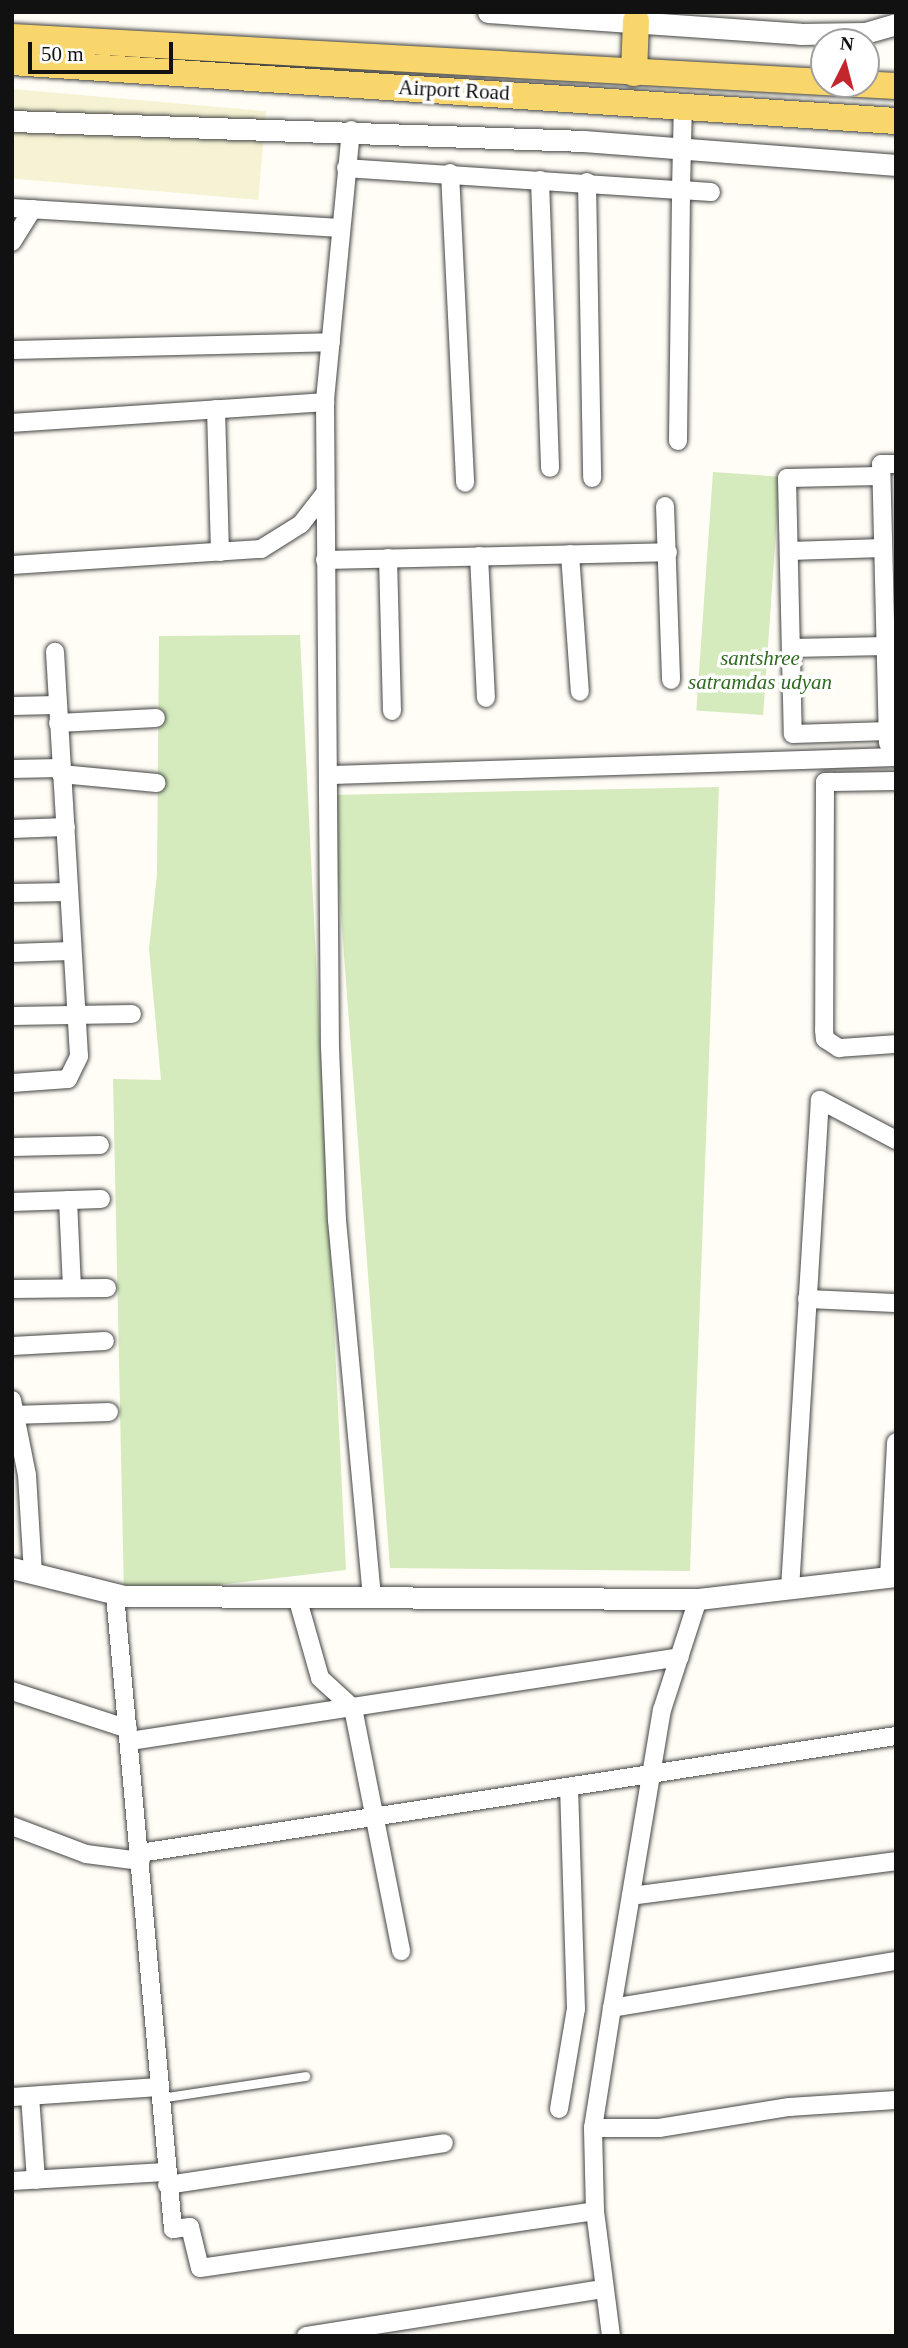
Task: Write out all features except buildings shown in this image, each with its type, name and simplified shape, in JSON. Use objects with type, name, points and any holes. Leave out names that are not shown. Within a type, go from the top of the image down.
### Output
[{"type":"main road","points":[[634,73],[636,21]]},
{"type":"main road","name":"Airport Road","points":[[12,37],[896,86]]},
{"type":"main road","name":"Airport Road","points":[[12,62],[683,104],[896,121]]},
{"type":"street","points":[[488,12],[800,34],[865,33],[896,24]]},
{"type":"street","points":[[678,441],[683,104]]},
{"type":"street","points":[[12,121],[351,131],[896,165]]},
{"type":"street","points":[[351,131],[326,402],[324,495],[332,775],[337,1220],[372,1597]]},
{"type":"street","points":[[346,167],[711,192]]},
{"type":"street","points":[[450,173],[466,483]]},
{"type":"street","points":[[540,180],[550,468]]},
{"type":"street","points":[[587,182],[592,478]]},
{"type":"street","points":[[12,208],[340,228]]},
{"type":"street","points":[[12,242],[33,209]]},
{"type":"street","points":[[12,350],[331,342]]},
{"type":"street","points":[[12,423],[326,402]]},
{"type":"street","points":[[216,409],[220,552]]},
{"type":"street","points":[[332,775],[892,757],[888,731],[881,464],[896,464]]},
{"type":"street","points":[[881,476],[788,478],[793,734],[888,731]]},
{"type":"street","points":[[12,565],[220,552],[275,544],[324,495]]},
{"type":"street","points":[[665,506],[671,680]]},
{"type":"street","points":[[789,551],[883,548]]},
{"type":"street","points":[[326,560],[668,552]]},
{"type":"street","points":[[570,554],[580,691]]},
{"type":"street","points":[[479,556],[486,698]]},
{"type":"street","points":[[388,558],[392,711]]},
{"type":"street","points":[[791,648],[886,646]]},
{"type":"street","points":[[12,1083],[68,1079],[79,1056],[55,652]]},
{"type":"street","points":[[12,706],[58,714],[156,718]]},
{"type":"street","points":[[12,769],[61,771],[157,783]]},
{"type":"street","points":[[896,781],[825,782],[824,1030],[825,1039],[839,1048],[896,1044]]},
{"type":"street","points":[[12,829],[65,827]]},
{"type":"street","points":[[12,892],[69,892]]},
{"type":"street","points":[[12,953],[72,951]]},
{"type":"street","points":[[12,1016],[132,1014]]},
{"type":"street","points":[[790,1589],[820,1100],[896,1140]]},
{"type":"street","points":[[12,1147],[100,1144]]},
{"type":"street","points":[[12,1202],[100,1199]]},
{"type":"street","points":[[68,1200],[72,1288]]},
{"type":"street","points":[[12,1289],[107,1287]]},
{"type":"street","points":[[807,1299],[896,1303]]},
{"type":"street","points":[[12,1346],[105,1341]]},
{"type":"street","points":[[33,1574],[14,1410],[109,1412]]},
{"type":"street","points":[[12,1568],[116,1595],[298,1597],[698,1599],[892,1576],[896,1442]]},
{"type":"street","points":[[116,1595],[166,2178],[173,2229],[190,2227],[200,2268],[595,2211]]},
{"type":"street","points":[[298,1597],[311,1659],[330,1690],[353,1707],[401,1951]]},
{"type":"street","points":[[611,2336],[595,2211],[593,2128],[651,1779],[680,1657],[698,1599]]},
{"type":"street","points":[[12,1691],[129,1735],[353,1707],[680,1657]]},
{"type":"street","points":[[12,1826],[86,1854],[140,1857],[651,1779],[896,1736]]},
{"type":"street","points":[[559,2109],[576,2009],[569,1791]]},
{"type":"street","points":[[631,1896],[896,1861]]},
{"type":"street","points":[[612,2008],[896,1961]]},
{"type":"street","points":[[36,2180],[21,2097],[160,2093]]},
{"type":"street","points":[[593,2128],[659,2128],[896,2099]]},
{"type":"street","points":[[12,2181],[166,2178],[444,2143]]},
{"type":"street","points":[[306,2336],[603,2290]]},
{"type":"lane","points":[[160,2093],[305,2076]]},
{"type":"shaded area","points":[[12,89],[266,111],[258,200],[12,178]]},
{"type":"green space","name":"santshree satramdas udyan","points":[[713,472],[780,477],[763,715],[696,710]]},
{"type":"green space","points":[[300,635],[346,1570],[124,1596],[113,1079],[161,1080],[149,949],[157,874],[159,636]]},
{"type":"green space","points":[[719,787],[690,1571],[390,1568],[332,795]]}]
